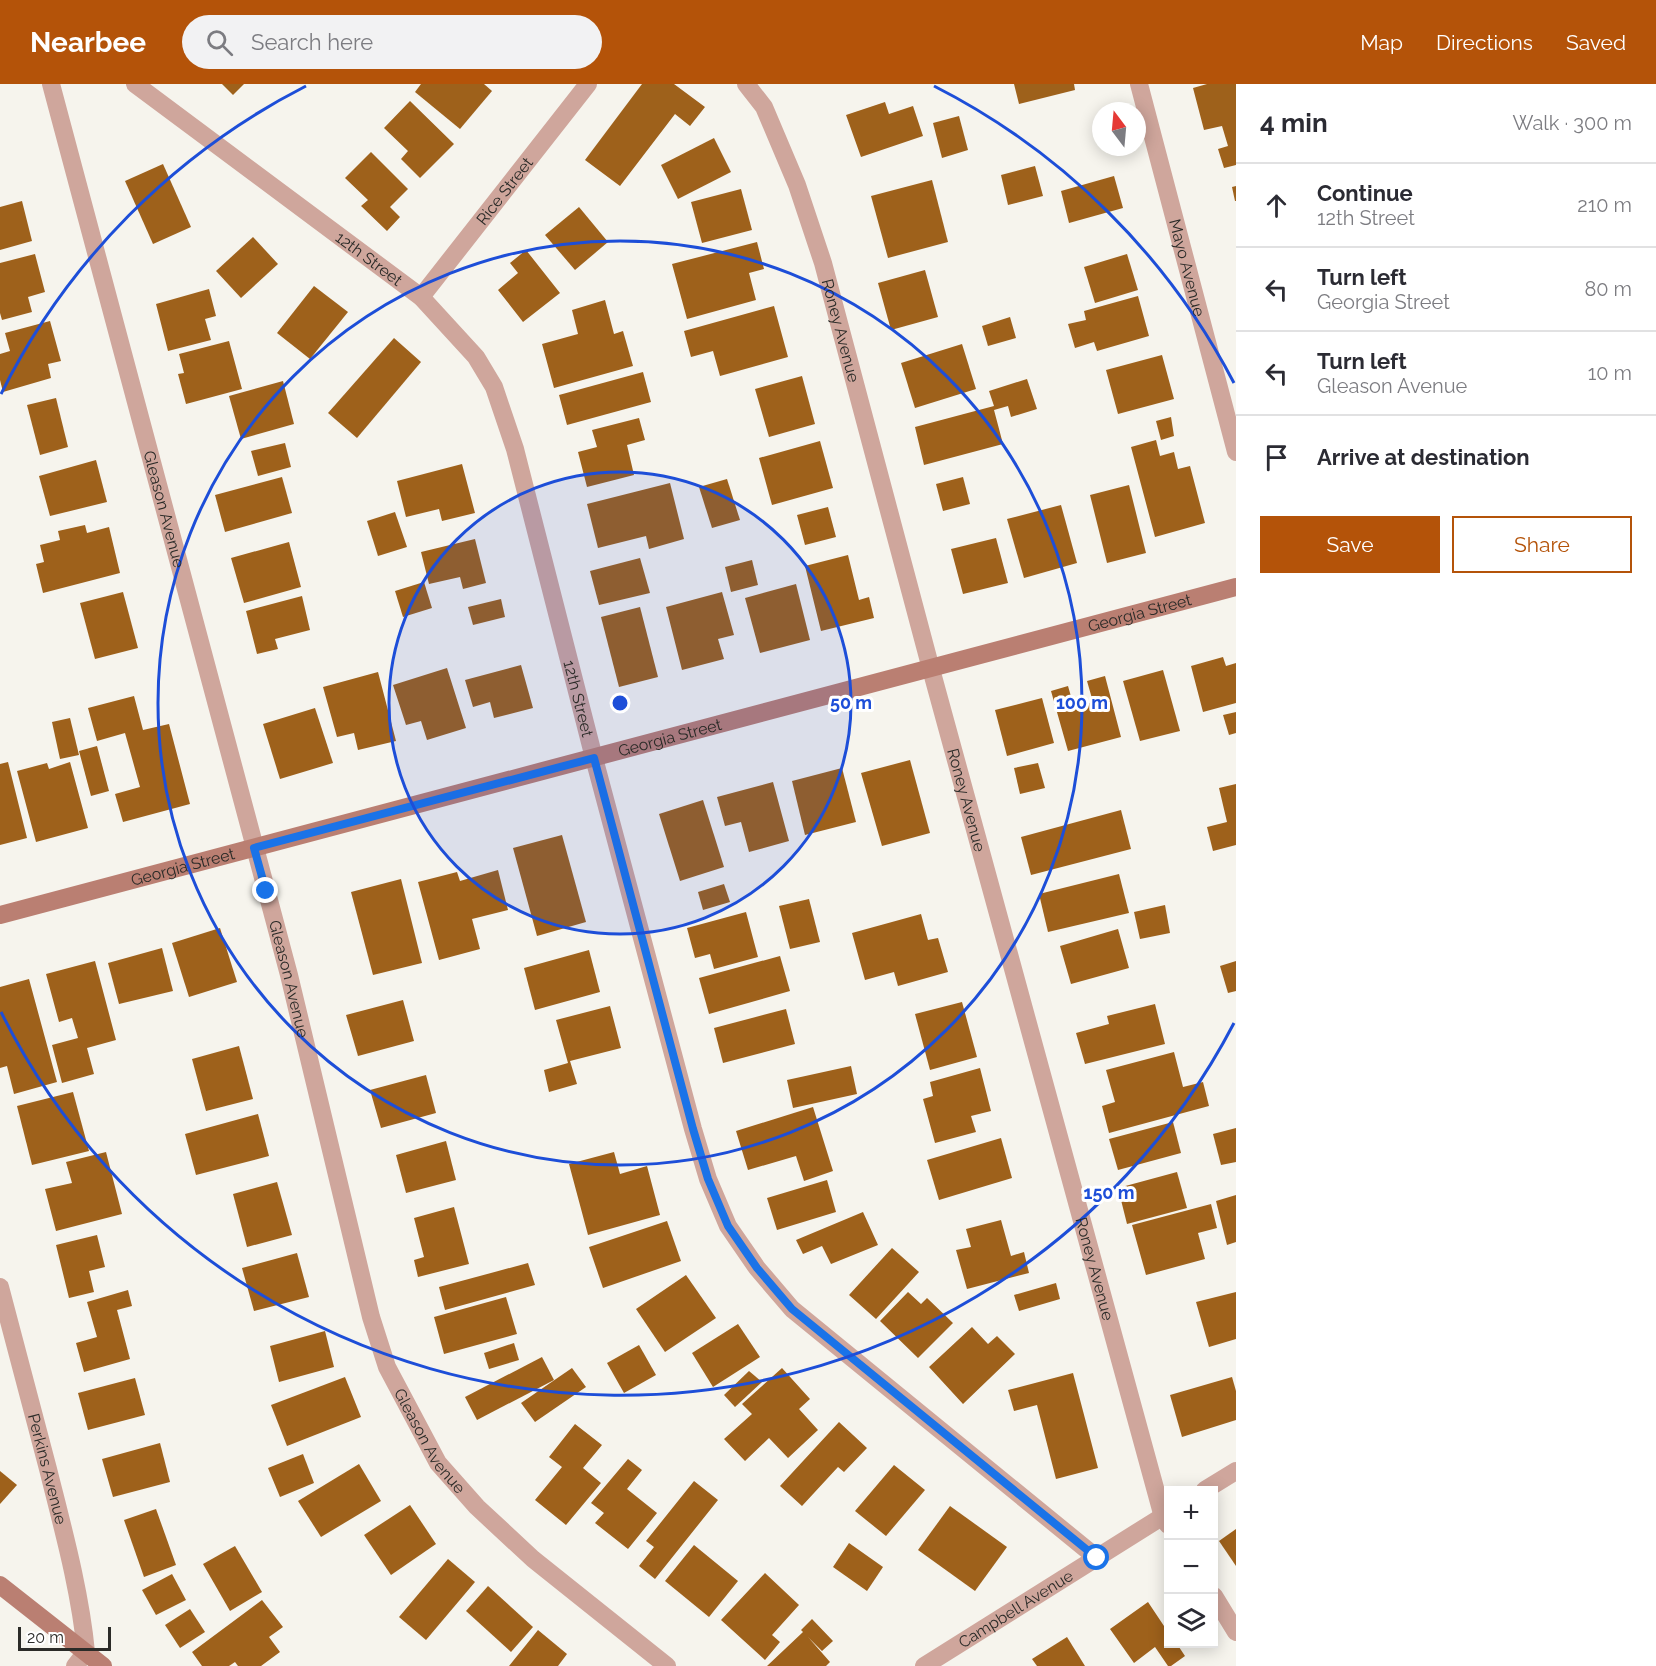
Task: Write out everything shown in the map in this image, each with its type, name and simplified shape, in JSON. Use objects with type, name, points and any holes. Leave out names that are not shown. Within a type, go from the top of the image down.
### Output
[{"type":"main road","name":"Georgia Street","points":[[0,915],[1236,587]]},
{"type":"main road","points":[[0,1585],[80,1659],[103,1666]]},
{"type":"street","name":"Gleason Avenue","points":[[51,84],[289,975],[371,1317],[387,1367],[438,1463],[477,1507],[532,1559],[667,1666]]},
{"type":"street","name":"12th Street","points":[[135,84],[421,297],[476,357],[494,387],[515,449],[594,758],[693,1129],[708,1179],[728,1226],[757,1268],[792,1309],[1097,1558]]},
{"type":"street","name":"Rice Street","points":[[421,297],[588,84]]},
{"type":"street","name":"Roney Avenue","points":[[746,84],[764,107],[797,185],[824,263],[931,669],[1164,1507]]},
{"type":"street","name":"Mayo Avenue","points":[[1139,84],[1236,452]]},
{"type":"street","name":"Perkins Avenue","points":[[0,1287],[66,1540],[83,1619],[80,1659]]},
{"type":"street","points":[[1213,1486],[1236,1471]]},
{"type":"street","name":"Campbell Avenue","points":[[924,1666],[1097,1558],[1164,1520]]},
{"type":"street","points":[[1218,1603],[1236,1632]]},
{"type":"building","points":[[222,84],[244,84],[233,95]]},
{"type":"building","points":[[421,84],[484,84],[492,91],[460,129],[415,92]]},
{"type":"building","points":[[642,84],[674,84],[705,107],[690,126],[675,114],[620,186],[585,160]]},
{"type":"building","points":[[1014,84],[1074,84],[1075,90],[1019,104]]},
{"type":"building","points":[[1207,84],[1236,84],[1236,165],[1224,168],[1218,149],[1228,146],[1222,126],[1204,130],[1193,88]]},
{"type":"building","points":[[410,101],[454,144],[420,178],[401,159],[408,151],[384,128]]},
{"type":"building","points":[[885,102],[889,114],[913,106],[923,136],[861,157],[846,115]]},
{"type":"building","points":[[959,116],[968,150],[942,158],[933,123]]},
{"type":"building","points":[[714,138],[731,172],[678,199],[661,165]]},
{"type":"building","points":[[371,152],[408,189],[390,207],[400,217],[387,231],[361,206],[368,200],[345,178]]},
{"type":"building","points":[[163,164],[191,227],[153,244],[125,181]]},
{"type":"building","points":[[1035,166],[1043,196],[1008,205],[1001,175]]},
{"type":"building","points":[[1114,176],[1123,208],[1069,223],[1061,191]]},
{"type":"building","points":[[932,180],[948,242],[888,258],[871,196]]},
{"type":"building","points":[[1236,186],[1236,201],[1235,201],[1232,187]]},
{"type":"building","points":[[741,189],[752,230],[702,243],[691,202]]},
{"type":"building","points":[[22,201],[32,241],[0,250],[0,207]]},
{"type":"building","points":[[579,207],[608,242],[575,270],[545,235]]},
{"type":"building","points":[[253,237],[278,264],[241,298],[216,271]]},
{"type":"building","points":[[757,242],[764,269],[749,273],[756,300],[687,319],[672,264]]},
{"type":"building","points":[[526,250],[560,293],[523,322],[498,290],[518,273],[510,263]]},
{"type":"building","points":[[35,254],[45,292],[28,297],[32,312],[2,320],[0,263]]},
{"type":"building","points":[[1127,254],[1138,290],[1095,303],[1084,267]]},
{"type":"building","points":[[925,270],[938,317],[891,330],[878,283]]},
{"type":"building","points":[[314,286],[348,312],[310,359],[277,333]]},
{"type":"building","points":[[209,289],[216,316],[205,319],[211,340],[168,351],[156,304]]},
{"type":"building","points":[[1138,296],[1149,336],[1097,351],[1094,342],[1075,348],[1068,324],[1086,320],[1084,311]]},
{"type":"building","points":[[605,300],[614,334],[623,331],[633,366],[554,388],[542,344],[578,334],[572,310]]},
{"type":"building","points":[[774,306],[788,357],[720,376],[713,351],[691,357],[684,331]]},
{"type":"building","points":[[1010,317],[1016,338],[988,346],[982,326]]},
{"type":"building","points":[[50,321],[61,361],[48,364],[51,378],[3,392],[0,380],[0,354],[10,351],[5,333]]},
{"type":"building","points":[[394,338],[421,362],[357,438],[328,413]]},
{"type":"building","points":[[229,341],[242,389],[186,404],[178,374],[184,373],[179,354]]},
{"type":"building","points":[[962,344],[976,389],[915,408],[901,363]]},
{"type":"building","points":[[1162,355],[1174,399],[1118,414],[1106,370]]},
{"type":"building","points":[[643,372],[651,402],[567,425],[559,395]]},
{"type":"building","points":[[802,376],[815,424],[769,437],[755,389]]},
{"type":"building","points":[[1027,379],[1037,409],[1011,417],[1008,406],[994,410],[1003,444],[924,465],[915,427],[994,406],[989,391]]},
{"type":"building","points":[[283,381],[294,424],[241,439],[229,396]]},
{"type":"building","points":[[56,398],[68,447],[40,455],[27,405]]},
{"type":"building","points":[[1171,417],[1174,436],[1161,440],[1156,421]]},
{"type":"building","points":[[639,418],[645,440],[627,445],[634,475],[587,487],[578,452],[597,447],[592,430]]},
{"type":"building","points":[[1156,440],[1160,456],[1174,452],[1178,469],[1190,466],[1205,523],[1155,537],[1131,447]]},
{"type":"building","points":[[820,441],[833,488],[772,505],[759,458]]},
{"type":"building","points":[[285,443],[291,467],[258,476],[251,451]]},
{"type":"building","points":[[96,460],[107,502],[50,516],[39,476]]},
{"type":"building","points":[[462,464],[475,513],[442,521],[439,509],[406,517],[397,481]]},
{"type":"building","points":[[282,477],[292,513],[225,532],[215,495]]},
{"type":"building","points":[[963,477],[970,504],[943,511],[936,484]]},
{"type":"building","points":[[727,479],[740,520],[712,528],[699,487]]},
{"type":"building","points":[[670,483],[684,539],[649,549],[646,536],[598,548],[587,504]]},
{"type":"building","points":[[1129,485],[1146,553],[1107,563],[1090,495]]},
{"type":"building","points":[[1061,505],[1077,563],[1024,578],[1007,519]]},
{"type":"building","points":[[828,507],[836,537],[805,545],[797,515]]},
{"type":"building","points":[[395,512],[407,547],[378,556],[367,521]]},
{"type":"building","points":[[85,525],[87,533],[109,527],[120,573],[43,593],[36,564],[44,562],[40,545],[60,540],[58,531]]},
{"type":"building","points":[[996,538],[1008,583],[963,594],[951,549]]},
{"type":"building","points":[[475,539],[486,583],[463,589],[460,577],[429,584],[421,552]]},
{"type":"building","points":[[289,542],[301,587],[244,603],[231,558]]},
{"type":"building","points":[[848,555],[859,600],[869,597],[874,618],[821,631],[805,566]]},
{"type":"building","points":[[640,558],[650,593],[599,605],[590,571]]},
{"type":"building","points":[[752,560],[758,585],[731,592],[725,567]]},
{"type":"building","points":[[424,582],[432,608],[403,617],[395,591]]},
{"type":"building","points":[[796,584],[810,640],[760,653],[745,598]]},
{"type":"building","points":[[123,592],[138,648],[95,659],[80,603]]},
{"type":"building","points":[[722,592],[734,635],[718,639],[724,659],[682,670],[666,607]]},
{"type":"building","points":[[302,596],[310,630],[275,639],[278,649],[257,654],[246,611]]},
{"type":"building","points":[[501,599],[505,617],[473,625],[468,607]]},
{"type":"building","points":[[640,607],[658,677],[619,687],[601,617]]},
{"type":"building","points":[[1223,657],[1226,666],[1236,663],[1236,703],[1203,712],[1191,666]]},
{"type":"building","points":[[521,665],[533,708],[494,718],[490,702],[473,707],[465,680]]},
{"type":"building","points":[[447,668],[466,728],[427,740],[421,721],[406,725],[393,685]]},
{"type":"building","points":[[1163,670],[1180,731],[1140,741],[1123,681]]},
{"type":"building","points":[[378,672],[396,741],[358,750],[354,733],[337,737],[323,687]]},
{"type":"building","points":[[1105,676],[1121,737],[1068,751],[1051,691],[1068,686],[1074,707],[1093,702],[1087,681]]},
{"type":"building","points":[[134,696],[143,730],[169,724],[190,804],[123,822],[115,794],[140,787],[125,733],[97,741],[88,708]]},
{"type":"building","points":[[1042,698],[1054,743],[1007,756],[995,710]]},
{"type":"building","points":[[315,708],[333,763],[280,779],[263,724]]},
{"type":"building","points":[[1236,712],[1236,733],[1229,735],[1223,715]]},
{"type":"building","points":[[70,718],[79,755],[60,759],[52,722]]},
{"type":"building","points":[[97,746],[109,791],[91,796],[79,751]]},
{"type":"building","points":[[910,760],[930,833],[882,846],[861,773]]},
{"type":"building","points":[[8,762],[27,838],[0,845],[0,764]]},
{"type":"building","points":[[70,762],[88,828],[36,842],[17,771],[47,763],[49,769]]},
{"type":"building","points":[[1038,763],[1045,788],[1020,794],[1014,768]]},
{"type":"building","points":[[842,768],[856,822],[805,835],[792,781]]},
{"type":"building","points":[[773,782],[789,841],[749,852],[741,822],[725,826],[717,797]]},
{"type":"building","points":[[1236,784],[1236,845],[1213,851],[1207,827],[1227,822],[1219,788]]},
{"type":"building","points":[[703,800],[724,867],[680,881],[659,814]]},
{"type":"building","points":[[1121,810],[1131,849],[1031,875],[1021,837]]},
{"type":"building","points":[[562,835],[586,922],[537,936],[513,848]]},
{"type":"building","points":[[498,870],[508,910],[472,919],[480,949],[439,960],[418,882],[457,872],[460,881]]},
{"type":"building","points":[[1119,874],[1129,913],[1048,932],[1039,894]]},
{"type":"building","points":[[401,879],[422,963],[373,975],[351,892]]},
{"type":"building","points":[[724,884],[730,902],[703,910],[698,892]]},
{"type":"building","points":[[809,899],[820,942],[790,949],[779,906]]},
{"type":"building","points":[[1165,905],[1170,933],[1140,939],[1134,912]]},
{"type":"building","points":[[746,912],[758,957],[714,969],[710,954],[695,958],[687,928]]},
{"type":"building","points":[[921,914],[928,940],[938,938],[948,972],[898,986],[894,972],[865,980],[852,933]]},
{"type":"building","points":[[220,928],[237,982],[189,997],[172,943]]},
{"type":"building","points":[[1118,929],[1129,968],[1071,984],[1060,946]]},
{"type":"building","points":[[162,948],[173,991],[119,1004],[108,963]]},
{"type":"building","points":[[589,950],[600,992],[535,1010],[524,968]]},
{"type":"building","points":[[780,956],[790,991],[709,1014],[699,978]]},
{"type":"building","points":[[95,961],[116,1040],[87,1048],[94,1074],[62,1083],[52,1045],[78,1038],[72,1018],[59,1022],[46,974]]},
{"type":"building","points":[[1236,961],[1236,991],[1228,993],[1220,966]]},
{"type":"building","points":[[29,979],[57,1082],[14,1094],[7,1066],[0,1068],[0,987]]},
{"type":"building","points":[[403,1000],[414,1041],[358,1056],[346,1015]]},
{"type":"building","points":[[962,1002],[977,1057],[930,1070],[915,1014]]},
{"type":"building","points":[[1155,1004],[1165,1044],[1085,1064],[1076,1033],[1109,1024],[1107,1016]]},
{"type":"building","points":[[610,1006],[621,1048],[570,1061],[577,1084],[549,1092],[544,1070],[568,1063],[556,1020]]},
{"type":"building","points":[[786,1009],[795,1044],[723,1063],[714,1028]]},
{"type":"building","points":[[239,1046],[253,1099],[206,1111],[192,1059]]},
{"type":"building","points":[[1174,1052],[1183,1087],[1203,1082],[1209,1106],[1109,1133],[1102,1106],[1115,1102],[1106,1070]]},
{"type":"building","points":[[851,1066],[857,1094],[793,1108],[787,1080]]},
{"type":"building","points":[[980,1068],[991,1111],[971,1116],[976,1132],[935,1143],[923,1099],[933,1096],[930,1082]]},
{"type":"building","points":[[426,1075],[436,1113],[381,1128],[370,1090]]},
{"type":"building","points":[[73,1092],[89,1151],[32,1165],[17,1106]]},
{"type":"building","points":[[813,1107],[833,1171],[804,1181],[796,1156],[748,1170],[736,1131]]},
{"type":"building","points":[[258,1114],[269,1156],[196,1175],[185,1134]]},
{"type":"building","points":[[1173,1122],[1181,1153],[1118,1170],[1109,1139]]},
{"type":"building","points":[[1236,1128],[1236,1162],[1221,1165],[1213,1134]]},
{"type":"building","points":[[1001,1138],[1012,1178],[939,1200],[927,1160]]},
{"type":"building","points":[[446,1141],[456,1180],[406,1193],[396,1155]]},
{"type":"building","points":[[106,1152],[122,1214],[56,1231],[45,1189],[72,1183],[66,1162]]},
{"type":"building","points":[[614,1152],[620,1174],[647,1166],[660,1215],[588,1235],[569,1164]]},
{"type":"building","points":[[1177,1172],[1187,1208],[1127,1224],[1118,1188]]},
{"type":"building","points":[[827,1180],[836,1212],[777,1230],[767,1198]]},
{"type":"building","points":[[277,1182],[292,1235],[247,1247],[233,1194]]},
{"type":"building","points":[[1236,1195],[1236,1242],[1227,1245],[1216,1201]]},
{"type":"building","points":[[1211,1204],[1217,1228],[1198,1233],[1205,1259],[1146,1275],[1132,1225]]},
{"type":"building","points":[[454,1207],[469,1264],[418,1277],[414,1260],[424,1257],[414,1218]]},
{"type":"building","points":[[863,1212],[878,1245],[831,1264],[822,1246],[803,1254],[796,1240]]},
{"type":"building","points":[[1001,1220],[1011,1256],[1024,1252],[1029,1273],[967,1289],[956,1250],[971,1247],[966,1229]]},
{"type":"building","points":[[667,1221],[681,1261],[603,1288],[589,1247]]},
{"type":"building","points":[[97,1235],[105,1267],[89,1271],[94,1292],[69,1298],[56,1245]]},
{"type":"building","points":[[892,1248],[919,1272],[876,1319],[849,1295]]},
{"type":"building","points":[[297,1253],[309,1297],[254,1311],[242,1268]]},
{"type":"building","points":[[528,1263],[535,1285],[445,1310],[439,1287]]},
{"type":"building","points":[[686,1275],[716,1318],[665,1352],[636,1309]]},
{"type":"building","points":[[1056,1283],[1060,1299],[1019,1311],[1014,1295]]},
{"type":"building","points":[[128,1290],[132,1306],[117,1310],[130,1359],[84,1372],[76,1343],[97,1337],[87,1302]]},
{"type":"building","points":[[908,1292],[921,1304],[927,1298],[953,1323],[918,1358],[880,1321]]},
{"type":"building","points":[[1236,1292],[1236,1339],[1209,1347],[1196,1302]]},
{"type":"building","points":[[506,1297],[517,1334],[444,1354],[434,1317]]},
{"type":"building","points":[[738,1324],[760,1357],[713,1387],[692,1353]]},
{"type":"building","points":[[972,1327],[988,1344],[997,1336],[1015,1354],[963,1404],[929,1367]]},
{"type":"building","points":[[325,1331],[334,1367],[279,1382],[270,1346]]},
{"type":"building","points":[[514,1343],[519,1360],[489,1369],[484,1353]]},
{"type":"building","points":[[639,1345],[656,1375],[624,1393],[607,1363]]},
{"type":"building","points":[[542,1357],[554,1380],[477,1420],[465,1397]]},
{"type":"building","points":[[572,1368],[586,1387],[535,1422],[521,1403]]},
{"type":"building","points":[[782,1368],[810,1399],[799,1409],[818,1430],[788,1458],[769,1438],[745,1461],[724,1439],[752,1414],[742,1404]]},
{"type":"building","points":[[749,1371],[762,1382],[735,1407],[724,1395]]},
{"type":"building","points":[[1073,1373],[1098,1468],[1056,1479],[1037,1405],[1014,1411],[1008,1390]]},
{"type":"building","points":[[345,1377],[361,1417],[287,1446],[271,1405]]},
{"type":"building","points":[[1232,1377],[1236,1391],[1236,1420],[1182,1437],[1170,1395]]},
{"type":"building","points":[[135,1378],[145,1415],[88,1430],[78,1393]]},
{"type":"building","points":[[839,1422],[867,1448],[844,1472],[838,1467],[802,1506],[780,1486]]},
{"type":"building","points":[[575,1424],[602,1445],[583,1468],[601,1483],[566,1525],[535,1500],[562,1467],[549,1457]]},
{"type":"building","points":[[160,1443],[170,1482],[113,1497],[102,1459]]},
{"type":"building","points":[[303,1454],[314,1483],[280,1497],[268,1468]]},
{"type":"building","points":[[628,1459],[642,1470],[627,1489],[657,1513],[628,1549],[595,1523],[604,1513],[591,1503]]},
{"type":"building","points":[[359,1464],[381,1501],[321,1537],[298,1501]]},
{"type":"building","points":[[894,1465],[925,1490],[886,1536],[855,1511]]},
{"type":"building","points":[[0,1471],[17,1485],[0,1504]]},
{"type":"building","points":[[694,1481],[718,1500],[655,1579],[639,1566],[654,1547],[646,1541]]},
{"type":"building","points":[[410,1505],[436,1544],[391,1575],[364,1535]]},
{"type":"building","points":[[950,1506],[1007,1547],[975,1591],[918,1550]]},
{"type":"building","points":[[156,1509],[176,1565],[144,1577],[124,1520]]},
{"type":"building","points":[[1236,1529],[1236,1566],[1219,1541]]},
{"type":"building","points":[[849,1543],[883,1567],[867,1591],[833,1567]]},
{"type":"building","points":[[694,1545],[738,1581],[709,1617],[665,1581]]},
{"type":"building","points":[[235,1546],[262,1592],[230,1611],[203,1564]]},
{"type":"building","points":[[448,1559],[475,1582],[426,1640],[399,1617]]},
{"type":"building","points":[[765,1573],[799,1605],[772,1635],[780,1642],[765,1660],[721,1620]]},
{"type":"building","points":[[172,1574],[186,1600],[156,1615],[142,1590]]},
{"type":"building","points":[[488,1586],[533,1627],[511,1652],[466,1611]]},
{"type":"building","points":[[262,1600],[283,1627],[269,1637],[280,1652],[261,1666],[238,1666],[235,1662],[229,1666],[202,1666],[192,1652]]},
{"type":"building","points":[[1148,1602],[1164,1626],[1164,1648],[1180,1648],[1185,1656],[1168,1666],[1155,1647],[1134,1663],[1110,1629]]},
{"type":"building","points":[[190,1609],[205,1632],[180,1648],[165,1625]]},
{"type":"building","points":[[812,1619],[833,1641],[822,1651],[808,1637],[830,1662],[826,1666],[767,1666],[803,1632],[801,1630]]},
{"type":"building","points":[[538,1630],[567,1654],[558,1666],[509,1666]]},
{"type":"building","points":[[1067,1637],[1085,1666],[1037,1666],[1032,1659]]},
{"type":"route","points":[[266,891],[254,848],[594,758],[693,1129],[708,1179],[728,1226],[757,1268],[792,1309],[1097,1558]]}]
